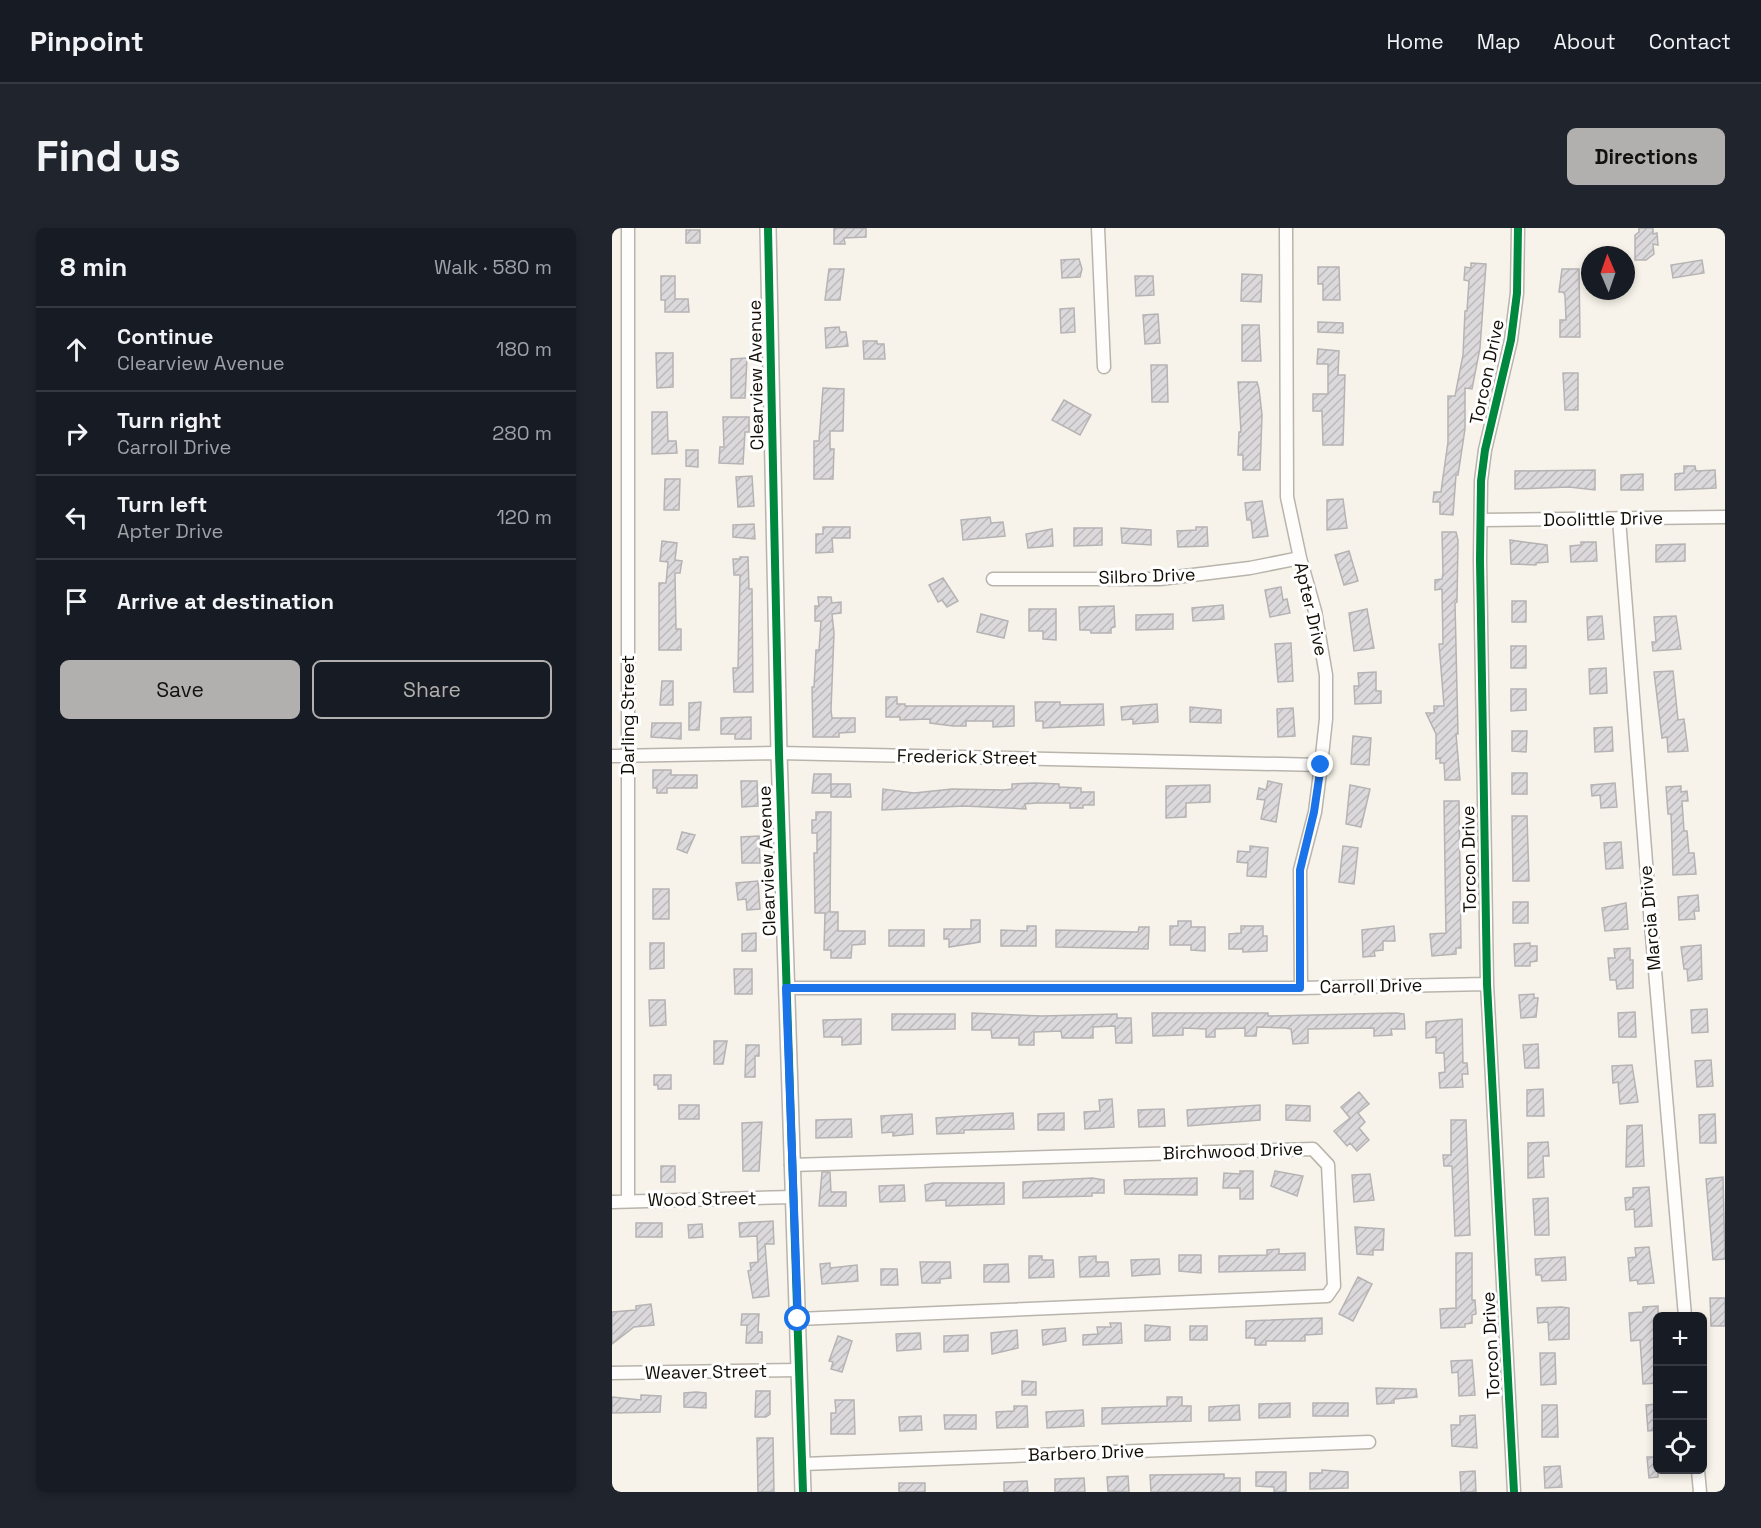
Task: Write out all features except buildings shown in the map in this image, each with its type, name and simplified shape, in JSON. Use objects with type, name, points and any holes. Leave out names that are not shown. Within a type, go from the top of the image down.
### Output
[{"type":"street","name":"Darling Street","points":[[628,228],[628,1201]]},
{"type":"street","name":"Clearview Avenue","points":[[768,228],[779,753],[803,1492]]},
{"type":"street","points":[[1098,228],[1104,367]]},
{"type":"street","name":"Apter Drive","points":[[1286,228],[1287,497],[1299,558],[1316,611],[1326,675],[1326,719],[1321,765],[1314,812],[1300,870],[1300,988]]},
{"type":"street","name":"Torcon Drive","points":[[1514,1492],[1487,984],[1482,742],[1481,481],[1485,450],[1511,340],[1517,292],[1518,228]]},
{"type":"street","name":"Doolittle Drive","points":[[1482,520],[1725,518]]},
{"type":"street","name":"Marcia Drive","points":[[1619,519],[1685,1312]]},
{"type":"street","name":"Silbro Drive","points":[[993,579],[1160,579],[1204,575],[1299,558]]},
{"type":"street","name":"Frederick Street","points":[[612,756],[779,753],[1321,765]]},
{"type":"street","name":"Carroll Drive","points":[[786,988],[1300,988],[1487,984]]},
{"type":"street","name":"Birchwood Drive","points":[[791,1165],[1313,1149],[1328,1165],[1334,1286],[1327,1296],[798,1319]]},
{"type":"street","name":"Wood Street","points":[[612,1202],[793,1197]]},
{"type":"street","name":"Weaver Street","points":[[612,1374],[799,1370]]},
{"type":"street","name":"Barbero Drive","points":[[803,1464],[1369,1442]]},
{"type":"street","points":[[1698,1474],[1700,1492]]},
{"type":"cycle path","points":[[768,228],[779,753],[803,1492]]},
{"type":"cycle path","points":[[1514,1492],[1487,984],[1480,560],[1481,481],[1485,450],[1511,340],[1517,293],[1518,228]]},
{"type":"route","points":[[798,1319],[786,988],[1300,988],[1300,870],[1314,812],[1321,765]]}]
